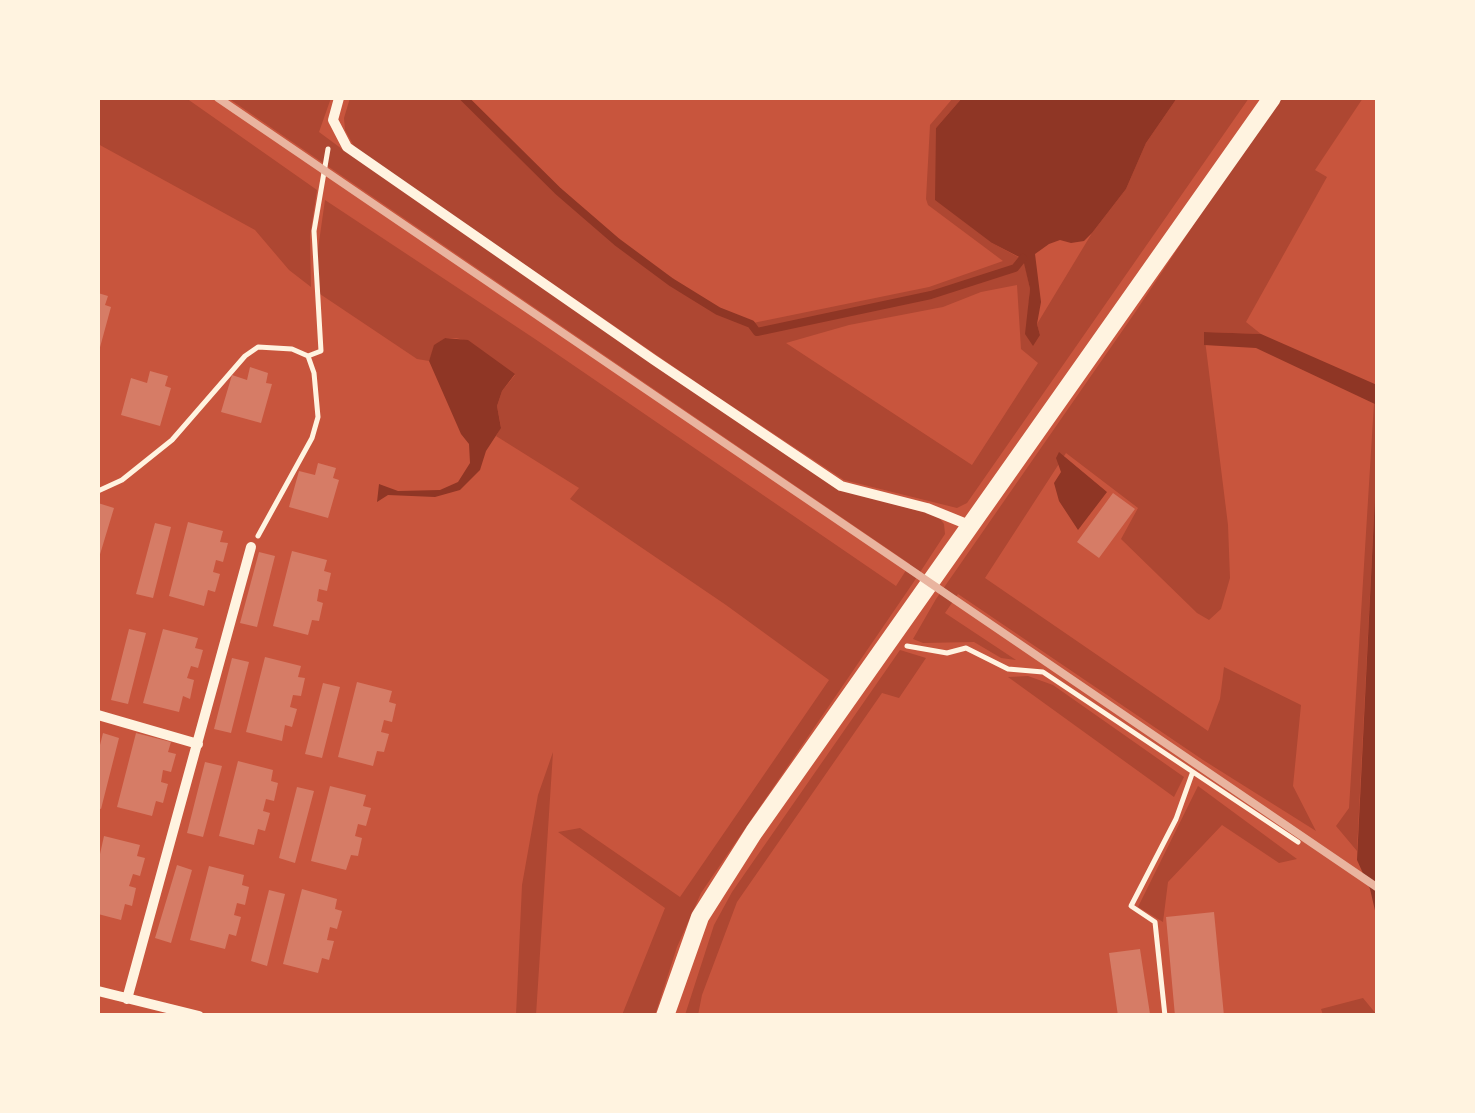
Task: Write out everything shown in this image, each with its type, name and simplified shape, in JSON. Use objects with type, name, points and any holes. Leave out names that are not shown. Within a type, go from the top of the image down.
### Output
[{"type":"street","points":[[338,98],[334,120],[339,136],[356,154],[841,486],[927,508],[969,525]]},
{"type":"street","points":[[665,1016],[700,917],[754,832],[1272,98]]},
{"type":"street","points":[[126,998],[251,547]]},
{"type":"street","points":[[98,715],[198,744]]},
{"type":"street","points":[[98,991],[199,1016]]},
{"type":"path","points":[[98,491],[122,480],[172,440],[245,356],[258,347],[292,349],[308,356],[321,351],[314,231],[334,120]]},
{"type":"path","points":[[251,547],[312,438],[318,417],[314,373],[308,356]]},
{"type":"path","points":[[890,640],[947,653],[966,648],[1008,669],[1043,672],[1298,842]]},
{"type":"path","points":[[1165,1016],[1155,922],[1131,906],[1176,819],[1192,774]]},
{"type":"shaded area","points":[[98,98],[186,98],[317,190],[310,236],[311,287],[289,270],[255,230],[98,144]]},
{"type":"shaded area","points":[[228,98],[331,98],[319,132],[342,149],[841,490],[938,516],[944,524],[945,534],[913,583],[701,893],[677,947],[655,1015],[622,1015],[665,908],[558,832],[580,828],[680,897],[829,680],[570,499],[579,488],[496,436],[501,427],[497,406],[502,391],[515,375],[468,341],[456,338],[445,338],[435,345],[429,361],[417,359],[320,294],[317,256],[325,200],[896,586],[910,564]]},
{"type":"shaded area","points":[[350,98],[461,98],[556,192],[616,243],[717,313],[750,326],[756,334],[932,297],[1016,270],[1024,261],[1030,289],[1026,334],[1040,335],[1037,324],[1092,233],[1126,189],[1146,143],[1177,98],[1249,98],[967,503],[957,508],[844,480],[355,148],[345,130]],"holes":[[[1017,285],[1021,349],[1038,363],[972,465],[786,343],[849,325],[943,307],[981,292]]]},
{"type":"shaded area","points":[[953,98],[962,98],[936,128],[992,243],[1020,258],[1014,267],[931,294],[758,330],[753,323],[929,287],[1003,261],[928,205],[926,199],[930,125]]},
{"type":"shaded area","points":[[962,98],[1177,98],[1146,143],[1126,189],[1092,233],[1084,241],[1060,240],[1035,254],[1041,302],[1037,324],[1040,335],[1033,346],[1025,334],[1030,289],[1023,259],[992,243],[935,200],[936,128]]},
{"type":"shaded area","points":[[1278,98],[1363,98],[1315,170],[1327,177],[1246,322],[1261,334],[1204,332],[1228,525],[1230,578],[1221,609],[1209,620],[1197,613],[1121,539],[1138,508],[1066,453],[985,578],[1208,731],[1220,699],[1224,667],[1301,705],[1293,786],[1316,831],[1203,760],[958,594],[945,613],[1016,660],[1001,658],[974,642],[923,643],[913,639],[936,599]]},
{"type":"shaded area","points":[[1204,332],[1261,334],[1377,385],[1377,405],[1256,348],[1204,345]]},
{"type":"shaded area","points":[[445,338],[468,340],[515,374],[497,406],[501,428],[486,451],[480,470],[460,490],[435,497],[388,495],[377,502],[379,484],[398,491],[440,490],[458,482],[470,463],[469,444],[429,361],[434,345]]},
{"type":"shaded area","points":[[1374,403],[1377,456],[1357,851],[1336,826],[1349,808]]},
{"type":"shaded area","points":[[1059,452],[1107,492],[1078,530],[1059,501],[1054,483],[1061,472],[1056,458]]},
{"type":"shaded area","points":[[1377,456],[1377,919],[1370,889],[1357,860]]},
{"type":"shaded area","points":[[900,650],[926,658],[899,698],[882,693],[737,902],[698,1015],[685,1015],[714,925],[732,892]]},
{"type":"shaded area","points":[[1028,676],[1053,685],[1184,777],[1174,797],[1008,677]]},
{"type":"shaded area","points":[[553,752],[536,1015],[516,1015],[522,885],[538,795]]},
{"type":"shaded area","points":[[1198,786],[1297,859],[1279,863],[1222,825],[1168,882],[1163,922],[1138,907]]},
{"type":"shaded area","points":[[1363,998],[1377,1015],[1323,1015],[1321,1009]]},
{"type":"building","points":[[98,293],[108,296],[105,305],[111,307],[99,351]]},
{"type":"building","points":[[250,367],[268,373],[266,383],[272,384],[261,423],[221,412],[232,375],[247,380]]},
{"type":"building","points":[[150,371],[168,376],[165,386],[171,388],[160,426],[121,415],[131,378],[147,383]]},
{"type":"building","points":[[318,463],[336,468],[333,478],[339,480],[328,518],[289,507],[299,471],[315,475]]},
{"type":"building","points":[[1113,493],[1135,509],[1099,558],[1077,542]]},
{"type":"building","points":[[98,503],[114,508],[98,561]]},
{"type":"building","points":[[188,522],[223,531],[220,542],[228,543],[223,562],[216,560],[213,572],[220,574],[215,592],[208,590],[204,606],[169,596]]},
{"type":"building","points":[[155,523],[171,527],[153,598],[136,594]]},
{"type":"building","points":[[292,551],[327,560],[324,571],[331,573],[327,591],[319,589],[317,601],[323,603],[319,621],[312,620],[308,635],[273,626]]},
{"type":"building","points":[[259,552],[275,556],[257,627],[240,623]]},
{"type":"building","points":[[129,629],[146,633],[128,704],[111,700]]},
{"type":"building","points":[[163,629],[198,638],[195,648],[203,650],[198,668],[191,666],[187,678],[194,680],[190,699],[183,696],[179,712],[143,703]]},
{"type":"building","points":[[265,657],[301,666],[298,677],[305,678],[301,696],[293,695],[290,707],[297,709],[292,727],[285,725],[282,741],[246,732]]},
{"type":"building","points":[[232,658],[249,662],[231,733],[214,729]]},
{"type":"building","points":[[357,682],[392,691],[389,702],[396,704],[392,722],[384,720],[381,732],[389,734],[384,752],[377,751],[373,766],[338,757]]},
{"type":"building","points":[[323,683],[340,687],[322,758],[305,754]]},
{"type":"building","points":[[103,733],[119,738],[101,809],[98,753]]},
{"type":"building","points":[[136,733],[171,742],[168,752],[176,754],[171,772],[163,770],[161,782],[168,784],[163,803],[156,801],[152,816],[117,807]]},
{"type":"building","points":[[238,761],[273,770],[271,781],[278,783],[274,801],[266,799],[263,811],[270,813],[265,831],[258,829],[254,845],[219,836]]},
{"type":"building","points":[[205,762],[222,766],[203,837],[187,833]]},
{"type":"building","points":[[330,786],[366,795],[363,806],[371,808],[366,826],[358,824],[355,836],[362,838],[358,856],[351,855],[346,870],[311,861]]},
{"type":"building","points":[[297,787],[314,791],[295,863],[279,858]]},
{"type":"building","points":[[104,836],[140,845],[137,856],[145,858],[140,876],[133,874],[129,886],[136,888],[132,906],[125,904],[121,920],[98,914],[98,863]]},
{"type":"building","points":[[177,865],[192,870],[171,943],[155,938]]},
{"type":"building","points":[[209,866],[244,875],[242,885],[249,887],[245,905],[237,903],[234,915],[241,917],[236,936],[229,934],[225,949],[190,940]]},
{"type":"building","points":[[302,889],[337,899],[335,909],[342,911],[337,929],[330,927],[327,940],[334,941],[329,960],[322,958],[318,973],[283,964]]},
{"type":"building","points":[[269,890],[285,894],[267,966],[251,961]]},
{"type":"building","points":[[1214,912],[1224,1016],[1175,1016],[1166,917]]},
{"type":"building","points":[[1140,949],[1150,1014],[1118,1016],[1109,953]]},
{"type":"waterway","points":[[464,98],[558,191],[617,242],[671,282],[718,311],[751,324],[757,332],[931,295],[1015,268],[1023,258]]},
{"type":"railway","points":[[218,98],[1378,888]]}]
